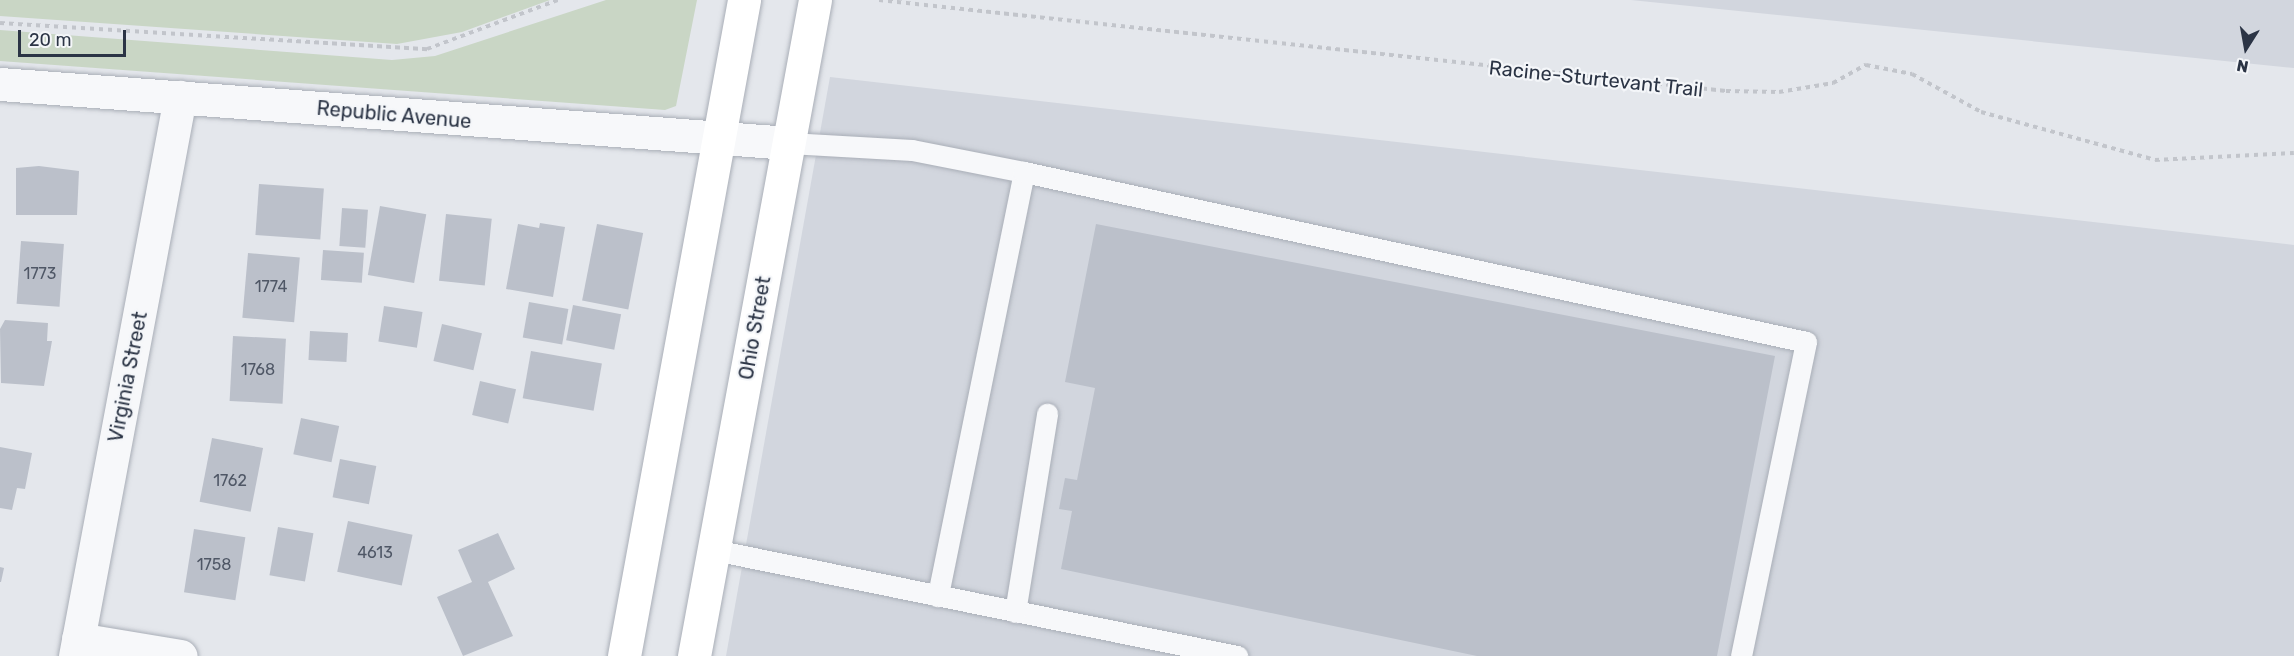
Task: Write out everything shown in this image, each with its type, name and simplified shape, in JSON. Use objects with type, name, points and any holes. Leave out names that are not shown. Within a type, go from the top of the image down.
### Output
[{"type":"street","points":[[624,656],[714,141],[744,0]]},
{"type":"street","name":"Ohio Street","points":[[694,656],[815,0]]},
{"type":"street","name":"Republic Avenue","points":[[0,84],[714,141],[789,143]]},
{"type":"street","name":"Virginia Street","points":[[77,647],[180,97]]},
{"type":"street","points":[[77,647],[182,656]]},
{"type":"lane","points":[[789,143],[912,150],[1024,171],[1806,342],[1740,656]]},
{"type":"lane","points":[[938,596],[1024,171]]},
{"type":"lane","points":[[1015,612],[1047,414]]},
{"type":"lane","points":[[714,550],[1236,656]]},
{"type":"path","points":[[0,23],[427,49],[558,0]]},
{"type":"path","name":"Racine-Sturtevant Trail","points":[[879,0],[1726,91],[1779,92],[1833,83],[1866,66],[1912,74],[1982,112],[2155,160],[2294,153]]},
{"type":"shaded area","points":[[1631,0],[2294,0],[2294,68]]},
{"type":"shaded area","points":[[830,77],[2294,245],[2294,656],[726,656]]},
{"type":"green space","points":[[0,0],[550,0],[462,32],[397,44],[0,16]]},
{"type":"green space","points":[[606,0],[697,0],[676,106],[665,110],[0,61],[0,30],[392,60],[435,56]]},
{"type":"building","points":[[39,166],[79,171],[77,215],[16,215],[16,168]]},
{"type":"building","points":[[259,184],[324,189],[320,239],[255,235]]},
{"type":"building","points":[[380,206],[426,214],[414,283],[368,275]]},
{"type":"building","points":[[342,208],[368,210],[365,248],[339,246]]},
{"type":"building","points":[[446,214],[492,219],[485,285],[439,281]]},
{"type":"building","points":[[540,223],[565,227],[553,297],[506,289],[518,224],[539,228]]},
{"type":"building","points":[[597,224],[643,233],[628,310],[582,301]]},
{"type":"building","points":[[1096,224],[1775,356],[1717,656],[1477,656],[1061,569],[1072,511],[1059,509],[1065,478],[1077,480],[1095,388],[1065,382]]},
{"type":"building","points":[[21,241],[64,244],[60,307],[17,304]]},
{"type":"building","points":[[323,250],[364,253],[362,283],[321,280]]},
{"type":"building","points":[[248,253],[300,258],[294,322],[242,318]]},
{"type":"building","points":[[529,302],[568,309],[562,344],[523,337]]},
{"type":"building","points":[[573,305],[621,314],[614,350],[566,340]]},
{"type":"building","points":[[384,306],[423,312],[417,348],[378,342]]},
{"type":"building","points":[[5,320],[48,323],[47,341],[52,341],[44,386],[1,383],[0,329]]},
{"type":"building","points":[[442,324],[482,333],[473,370],[433,361]]},
{"type":"building","points":[[310,331],[348,333],[346,362],[308,360]]},
{"type":"building","points":[[233,336],[286,339],[283,404],[230,401]]},
{"type":"building","points":[[531,351],[602,364],[594,411],[523,398]]},
{"type":"building","points":[[480,381],[516,389],[508,423],[472,415]]},
{"type":"building","points":[[301,418],[339,426],[331,462],[293,454]]},
{"type":"building","points":[[212,438],[263,448],[251,512],[200,502]]},
{"type":"building","points":[[0,447],[32,453],[25,489],[17,488],[12,510],[0,508]]},
{"type":"building","points":[[340,459],[376,466],[369,504],[333,497]]},
{"type":"building","points":[[348,521],[413,535],[402,586],[337,572]]},
{"type":"building","points":[[278,527],[313,533],[305,582],[269,575]]},
{"type":"building","points":[[194,529],[245,537],[235,600],[184,592]]},
{"type":"building","points":[[498,533],[515,569],[488,582],[513,636],[463,656],[437,597],[472,582],[458,550]]},
{"type":"building","points":[[0,567],[4,568],[1,582],[0,582]]}]
